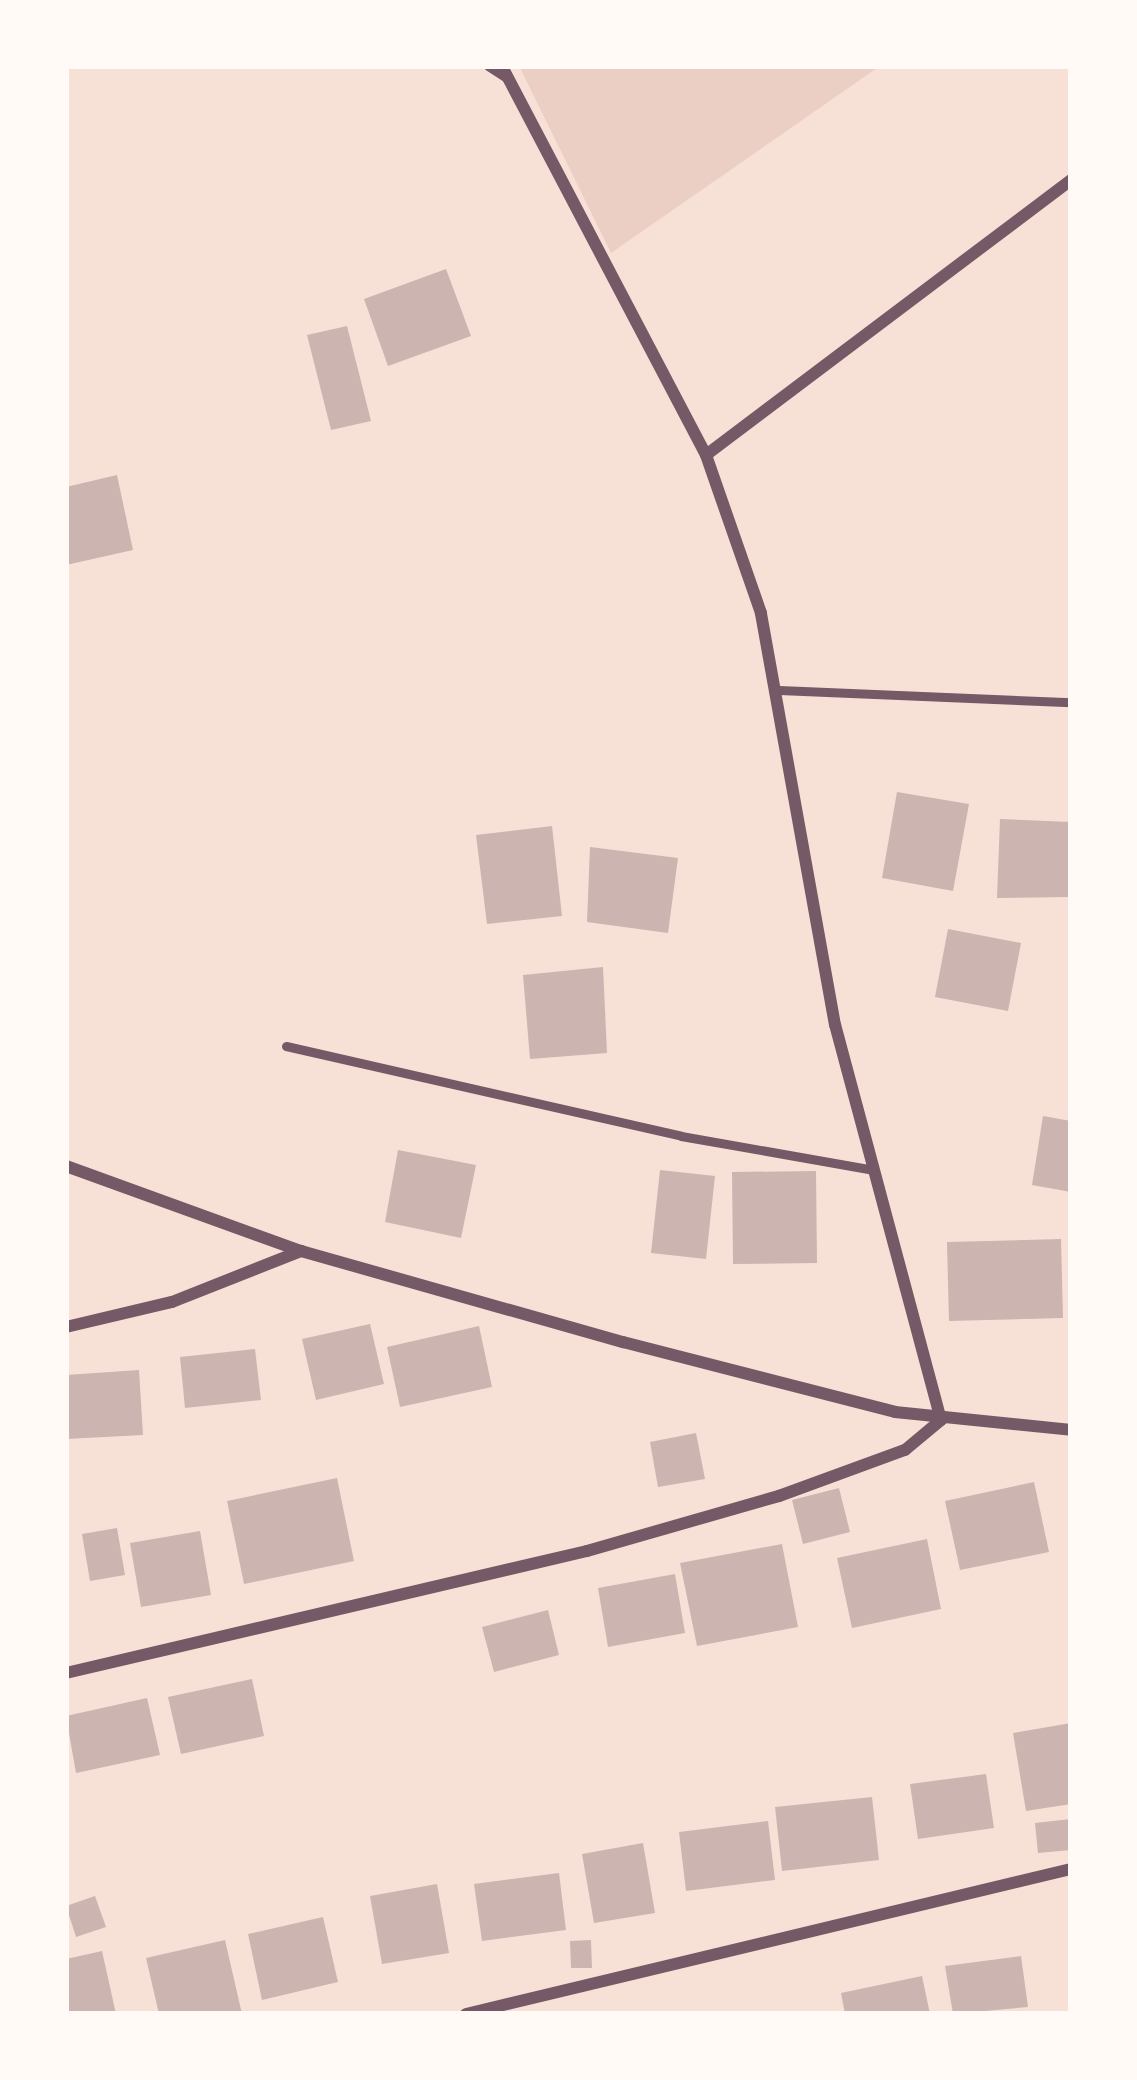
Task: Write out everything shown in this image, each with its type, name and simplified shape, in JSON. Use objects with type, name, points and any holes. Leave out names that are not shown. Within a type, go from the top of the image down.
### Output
[{"type":"street","points":[[505,72],[706,455],[779,690],[836,1025],[941,1420]]},
{"type":"street","points":[[706,455],[1071,180]]},
{"type":"street","points":[[66,1166],[302,1251],[941,1420],[1071,1430]]},
{"type":"street","points":[[66,1327],[172,1302],[302,1251]]},
{"type":"street","points":[[66,1673],[587,1551],[779,1496],[905,1450],[941,1420]]},
{"type":"street","points":[[466,2014],[1071,1869]]},
{"type":"lane","points":[[488,66],[505,72]]},
{"type":"lane","points":[[779,690],[1071,702]]},
{"type":"lane","points":[[286,1046],[874,1170]]},
{"type":"shaded area","points":[[519,66],[880,66],[611,253]]},
{"type":"building","points":[[446,269],[471,336],[388,366],[364,299]]},
{"type":"building","points":[[347,326],[371,421],[331,430],[307,335]]},
{"type":"building","points":[[117,475],[133,550],[66,565],[66,487]]},
{"type":"building","points":[[897,792],[969,804],[953,891],[882,878]]},
{"type":"building","points":[[1000,819],[1071,822],[1071,897],[997,898]]},
{"type":"building","points":[[552,826],[562,916],[487,924],[476,835]]},
{"type":"building","points":[[590,847],[678,858],[668,933],[587,922]]},
{"type":"building","points":[[948,929],[1021,943],[1008,1011],[935,997]]},
{"type":"building","points":[[603,967],[607,1053],[530,1059],[523,975]]},
{"type":"building","points":[[1043,1116],[1071,1121],[1071,1192],[1032,1185]]},
{"type":"building","points":[[398,1150],[476,1165],[461,1238],[385,1222]]},
{"type":"building","points":[[660,1170],[715,1176],[706,1259],[651,1253]]},
{"type":"building","points":[[816,1171],[817,1263],[733,1264],[732,1172]]},
{"type":"building","points":[[1061,1239],[1063,1318],[949,1321],[947,1242]]},
{"type":"building","points":[[370,1324],[384,1384],[316,1400],[302,1339]]},
{"type":"building","points":[[479,1326],[492,1387],[400,1407],[387,1347]]},
{"type":"building","points":[[255,1349],[261,1400],[185,1408],[180,1357]]},
{"type":"building","points":[[139,1370],[143,1435],[66,1439],[66,1375]]},
{"type":"building","points":[[696,1433],[705,1479],[658,1487],[650,1442]]},
{"type":"building","points":[[337,1478],[354,1561],[244,1584],[227,1501]]},
{"type":"building","points":[[1034,1482],[1049,1552],[960,1570],[945,1501]]},
{"type":"building","points":[[839,1488],[850,1532],[803,1544],[792,1500]]},
{"type":"building","points":[[117,1528],[125,1575],[90,1581],[82,1534]]},
{"type":"building","points":[[200,1531],[211,1595],[141,1607],[130,1543]]},
{"type":"building","points":[[927,1539],[941,1609],[852,1628],[837,1558]]},
{"type":"building","points":[[782,1544],[798,1627],[697,1646],[680,1563]]},
{"type":"building","points":[[675,1574],[685,1633],[608,1647],[598,1588]]},
{"type":"building","points":[[548,1610],[559,1655],[494,1672],[482,1627]]},
{"type":"building","points":[[252,1679],[264,1736],[181,1754],[168,1697]]},
{"type":"building","points":[[147,1698],[160,1755],[76,1773],[66,1716]]},
{"type":"building","points":[[1071,1723],[1071,1804],[1026,1811],[1013,1733]]},
{"type":"building","points":[[986,1774],[994,1828],[918,1839],[910,1784]]},
{"type":"building","points":[[872,1797],[879,1860],[782,1871],[775,1807]]},
{"type":"building","points":[[1071,1819],[1071,1850],[1038,1853],[1035,1823]]},
{"type":"building","points":[[768,1821],[775,1880],[686,1891],[679,1832]]},
{"type":"building","points":[[643,1843],[655,1913],[594,1923],[582,1854]]},
{"type":"building","points":[[559,1873],[566,1930],[482,1941],[474,1884]]},
{"type":"building","points":[[437,1884],[449,1953],[382,1964],[370,1896]]},
{"type":"building","points":[[95,1896],[106,1927],[76,1937],[66,1906]]},
{"type":"building","points":[[323,1917],[338,1982],[262,2000],[248,1934]]},
{"type":"building","points":[[225,1940],[242,2014],[159,2014],[146,1958]]},
{"type":"building","points":[[591,1940],[592,1968],[571,1968],[570,1941]]},
{"type":"building","points":[[102,1951],[116,2014],[66,2014],[66,1959]]},
{"type":"building","points":[[1021,1956],[1028,2007],[953,2014],[945,1966]]},
{"type":"building","points":[[922,1976],[930,2014],[845,2014],[841,1993]]}]
